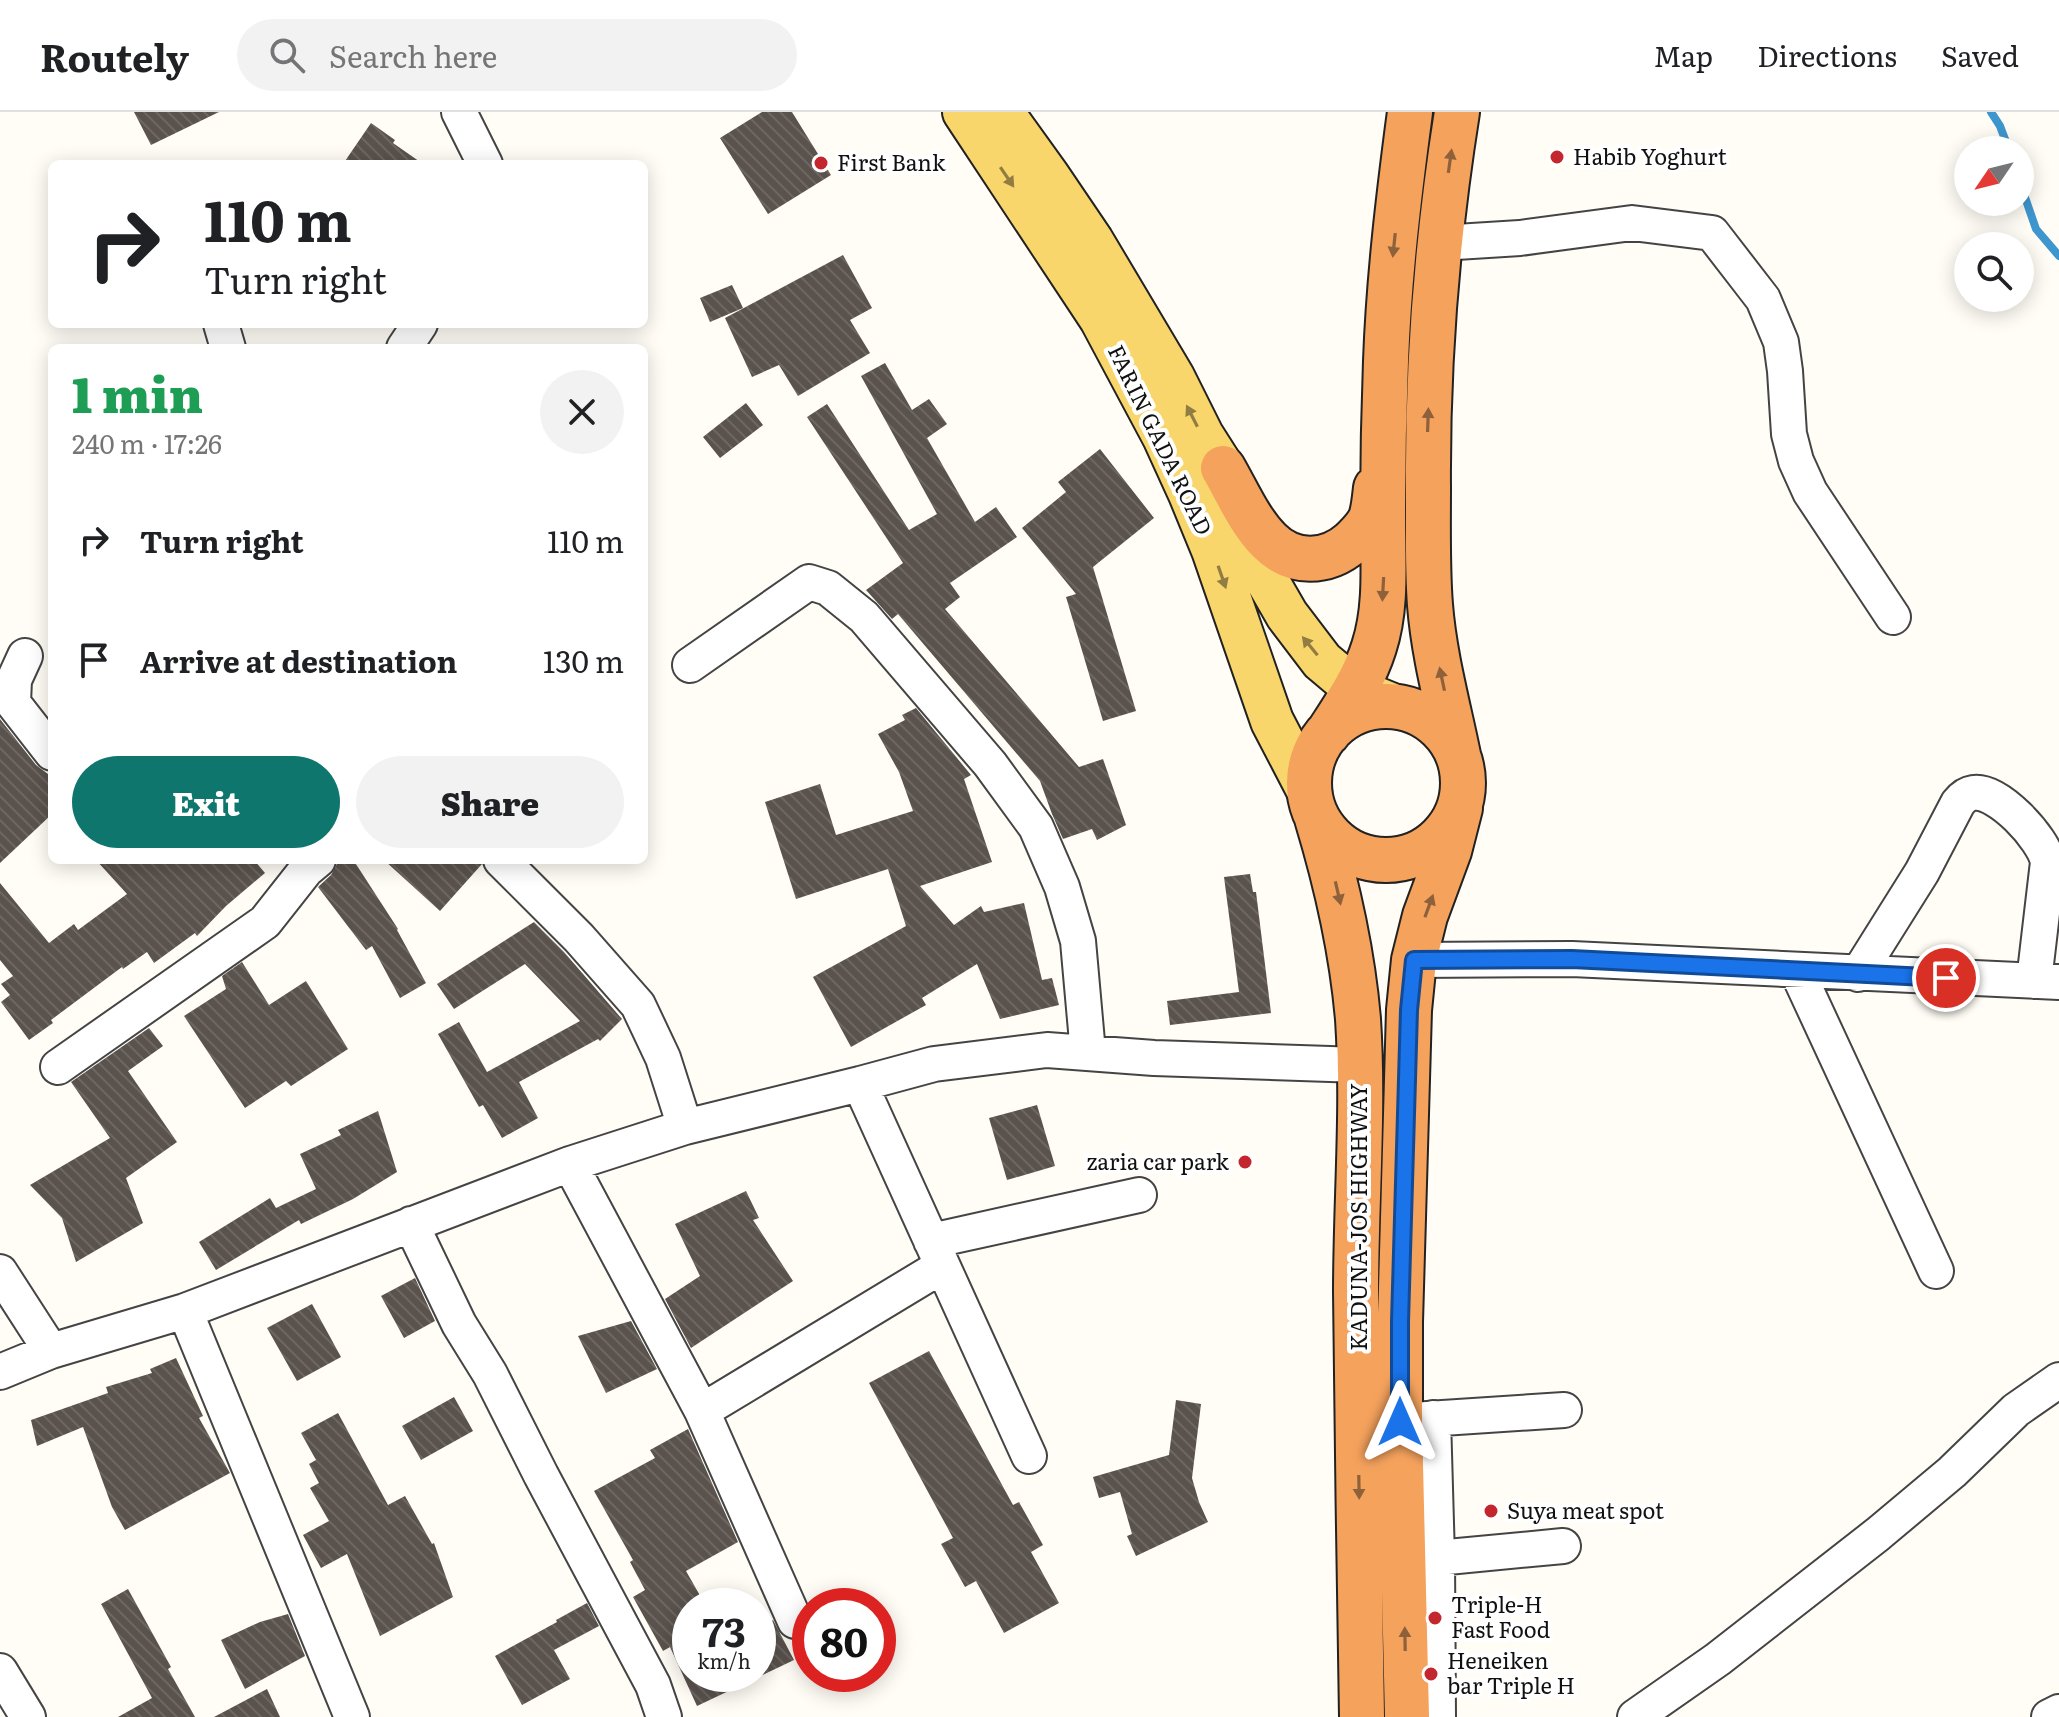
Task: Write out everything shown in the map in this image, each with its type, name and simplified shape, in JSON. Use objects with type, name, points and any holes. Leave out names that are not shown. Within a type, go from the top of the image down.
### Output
[{"type":"highway","points":[[1410,112],[1392,264],[1386,358],[1381,611],[1375,644],[1363,677],[1376,697],[1421,714],[1443,730],[1458,755]]},
{"type":"highway","points":[[1376,697],[1321,740],[1311,765],[1313,805],[1325,830],[1345,849],[1385,861],[1406,858],[1430,847],[1449,828],[1460,808],[1464,781],[1436,646],[1430,606],[1428,546],[1431,345],[1457,112]]},
{"type":"highway","points":[[1223,468],[1268,541],[1282,553],[1313,560],[1328,557],[1345,548],[1361,534],[1371,518],[1383,454]]},
{"type":"highway","name":"KADUNA-JOS HIGHWAY","points":[[1313,805],[1338,891],[1346,932],[1355,990],[1360,1065],[1356,1292],[1362,1717]]},
{"type":"highway","name":"KADUNA-JOS HIGHWAY","points":[[1407,1717],[1416,1420],[1400,1322],[1409,1010],[1414,960],[1425,916],[1449,851],[1460,808]]},
{"type":"main road","name":"FARIN GADA ROAD","points":[[964,112],[1101,319],[1164,437],[1213,550],[1272,721],[1313,805]]},
{"type":"main road","name":"FARIN GADA ROAD","points":[[1002,112],[1092,241],[1173,377],[1202,435],[1223,468],[1268,582],[1287,615],[1322,661],[1376,697]]},
{"type":"street","points":[[459,112],[483,160]]},
{"type":"street","points":[[1440,243],[1520,238],[1632,223],[1712,233],[1763,299],[1781,342],[1789,434],[1796,461],[1810,492],[1893,617]]},
{"type":"street","points":[[690,665],[809,582],[828,588],[864,617],[990,764],[1036,827],[1062,887],[1078,941],[1088,1053]]},
{"type":"street","points":[[25,656],[14,680],[13,703],[48,748]]},
{"type":"street","points":[[1414,960],[1572,959],[1858,974],[2047,982],[2048,862],[2043,846],[1994,797],[1977,792],[1964,796],[1922,872],[1858,974]]},
{"type":"street","points":[[58,1067],[265,922],[313,864]]},
{"type":"street","points":[[505,864],[579,938],[638,1005],[663,1058],[685,1127]]},
{"type":"street","points":[[1797,971],[1936,1271]]},
{"type":"street","points":[[0,1372],[51,1351],[185,1311],[570,1164],[685,1127],[934,1064],[1047,1050],[1154,1058],[1360,1065]]},
{"type":"street","points":[[860,1084],[1029,1456]]},
{"type":"street","points":[[570,1164],[702,1411],[792,1614]]},
{"type":"street","points":[[702,1411],[936,1253],[1139,1195]]},
{"type":"street","points":[[411,1224],[459,1324],[490,1374],[653,1685],[664,1717]]},
{"type":"street","points":[[0,1272],[51,1351]]},
{"type":"street","points":[[185,1311],[352,1717]]},
{"type":"street","points":[[1635,1717],[1718,1659],[1878,1534],[1952,1472],[2016,1410],[2059,1380]]},
{"type":"street","points":[[1438,1717],[1437,1558],[1416,1420],[1564,1410]]},
{"type":"street","points":[[1437,1558],[1563,1546]]},
{"type":"street","points":[[0,1671],[28,1717]]},
{"type":"street","points":[[2049,1717],[2059,1712]]},
{"type":"building","points":[[134,112],[219,112],[151,145]]},
{"type":"building","points":[[762,112],[792,112],[831,175],[768,214],[720,138]]},
{"type":"building","points":[[371,123],[417,160],[346,160]]},
{"type":"building","points":[[843,255],[872,308],[850,320],[870,353],[798,396],[779,365],[752,377],[725,318]]},
{"type":"building","points":[[732,285],[743,308],[710,322],[700,298]]},
{"type":"building","points":[[885,363],[912,410],[929,399],[947,424],[927,438],[975,522],[996,507],[1017,537],[950,583],[960,597],[945,609],[1079,767],[1103,759],[1126,825],[1097,840],[1092,829],[1063,839],[1040,781],[898,614],[892,619],[866,590],[903,563],[807,417],[827,404],[909,530],[937,514],[861,376]]},
{"type":"building","points":[[746,403],[763,425],[720,458],[703,437]]},
{"type":"building","points":[[1100,449],[1154,518],[1093,567],[1136,711],[1103,721],[1066,597],[1076,594],[1022,528],[1066,492],[1058,482]]},
{"type":"building","points":[[916,708],[971,775],[964,779],[992,862],[920,886],[954,925],[981,906],[984,912],[1024,903],[1042,980],[1052,978],[1059,1005],[1000,1019],[977,964],[922,998],[926,1005],[851,1047],[813,977],[906,926],[888,869],[796,899],[765,802],[820,784],[836,835],[913,811],[899,772],[878,734],[905,720],[902,715]]},
{"type":"building","points":[[0,719],[36,765],[48,774],[48,818],[0,863]]},
{"type":"building","points":[[100,864],[257,864],[265,873],[197,936],[195,933],[154,963],[147,952],[122,967],[29,1040],[1,1002],[10,995],[1,984],[13,976],[0,960],[0,883],[49,943],[74,924],[78,930],[127,894]]},
{"type":"building","points":[[337,864],[356,864],[398,929],[426,983],[400,998],[372,946],[366,950],[318,887]]},
{"type":"building","points":[[388,864],[482,864],[440,911]]},
{"type":"building","points":[[1250,874],[1253,892],[1256,892],[1271,1013],[1170,1025],[1167,1001],[1239,992],[1224,877]]},
{"type":"building","points":[[534,922],[622,1019],[600,1041],[598,1039],[519,1082],[538,1118],[502,1138],[483,1105],[479,1107],[438,1034],[459,1022],[487,1072],[580,1021],[525,964],[454,1009],[437,984]]},
{"type":"building","points":[[242,962],[269,1005],[306,981],[348,1049],[291,1086],[286,1081],[245,1108],[184,1016],[226,989],[222,976]]},
{"type":"building","points":[[149,1028],[163,1046],[128,1071],[177,1142],[126,1178],[143,1223],[76,1262],[62,1218],[30,1185],[110,1138],[71,1082]]},
{"type":"building","points":[[1037,1105],[1055,1166],[1007,1180],[989,1118]]},
{"type":"building","points":[[378,1111],[397,1172],[353,1199],[301,1224],[299,1220],[216,1270],[199,1242],[270,1198],[276,1208],[316,1189],[300,1154],[341,1135],[338,1130]]},
{"type":"building","points":[[746,1191],[759,1218],[753,1220],[793,1281],[691,1348],[665,1299],[700,1276],[675,1224]]},
{"type":"building","points":[[415,1278],[435,1321],[404,1338],[381,1296]]},
{"type":"building","points":[[312,1304],[341,1357],[297,1381],[267,1328]]},
{"type":"building","points":[[631,1321],[657,1369],[606,1393],[578,1336]]},
{"type":"building","points":[[929,1351],[1013,1505],[1019,1502],[1043,1545],[1031,1552],[1059,1603],[1004,1633],[976,1581],[965,1587],[941,1544],[953,1538],[869,1383]]},
{"type":"building","points":[[176,1358],[203,1416],[199,1418],[230,1473],[125,1530],[112,1507],[83,1427],[37,1446],[31,1420],[108,1393],[106,1387],[152,1373],[150,1369]]},
{"type":"building","points":[[454,1397],[473,1431],[421,1460],[402,1426]]},
{"type":"building","points":[[1176,1400],[1201,1404],[1192,1478],[1208,1522],[1136,1556],[1127,1536],[1132,1534],[1120,1492],[1099,1498],[1093,1477],[1169,1455]]},
{"type":"building","points":[[338,1413],[388,1505],[405,1496],[434,1543],[453,1597],[380,1636],[347,1554],[321,1568],[303,1535],[329,1521],[310,1488],[319,1483],[309,1464],[316,1460],[301,1433]]},
{"type":"building","points":[[688,1429],[738,1542],[686,1571],[696,1588],[672,1588],[672,1651],[670,1647],[663,1651],[633,1597],[645,1590],[630,1562],[633,1560],[594,1491],[655,1458],[650,1450]]},
{"type":"building","points":[[128,1589],[195,1717],[118,1717],[152,1698],[101,1604]]},
{"type":"building","points":[[587,1603],[599,1626],[554,1650],[570,1679],[522,1705],[495,1656]]},
{"type":"building","points":[[288,1614],[305,1656],[245,1689],[221,1640],[260,1622]]},
{"type":"building","points":[[776,1626],[792,1656],[792,1661],[776,1669]]},
{"type":"building","points":[[267,1689],[280,1717],[214,1717]]},
{"type":"building","points":[[691,1692],[727,1692],[697,1706]]},
{"type":"waterway","points":[[1991,112],[2004,136]]},
{"type":"waterway","points":[[2031,216],[2036,229],[2059,256]]},
{"type":"place","name":"Habib Yoghurt","points":[[1557,157]]},
{"type":"place","name":"First Bank","points":[[821,163]]},
{"type":"place","name":"zaria car park","points":[[1245,1162]]},
{"type":"place","name":"Suya meat spot","points":[[1491,1511]]},
{"type":"place","name":"Triple-H Fast Food","points":[[1435,1618]]},
{"type":"place","name":"Heneiken bar Triple H","points":[[1431,1674]]},
{"type":"route","points":[[1400,1422],[1409,1010],[1414,960],[1572,959],[1946,978]]}]
